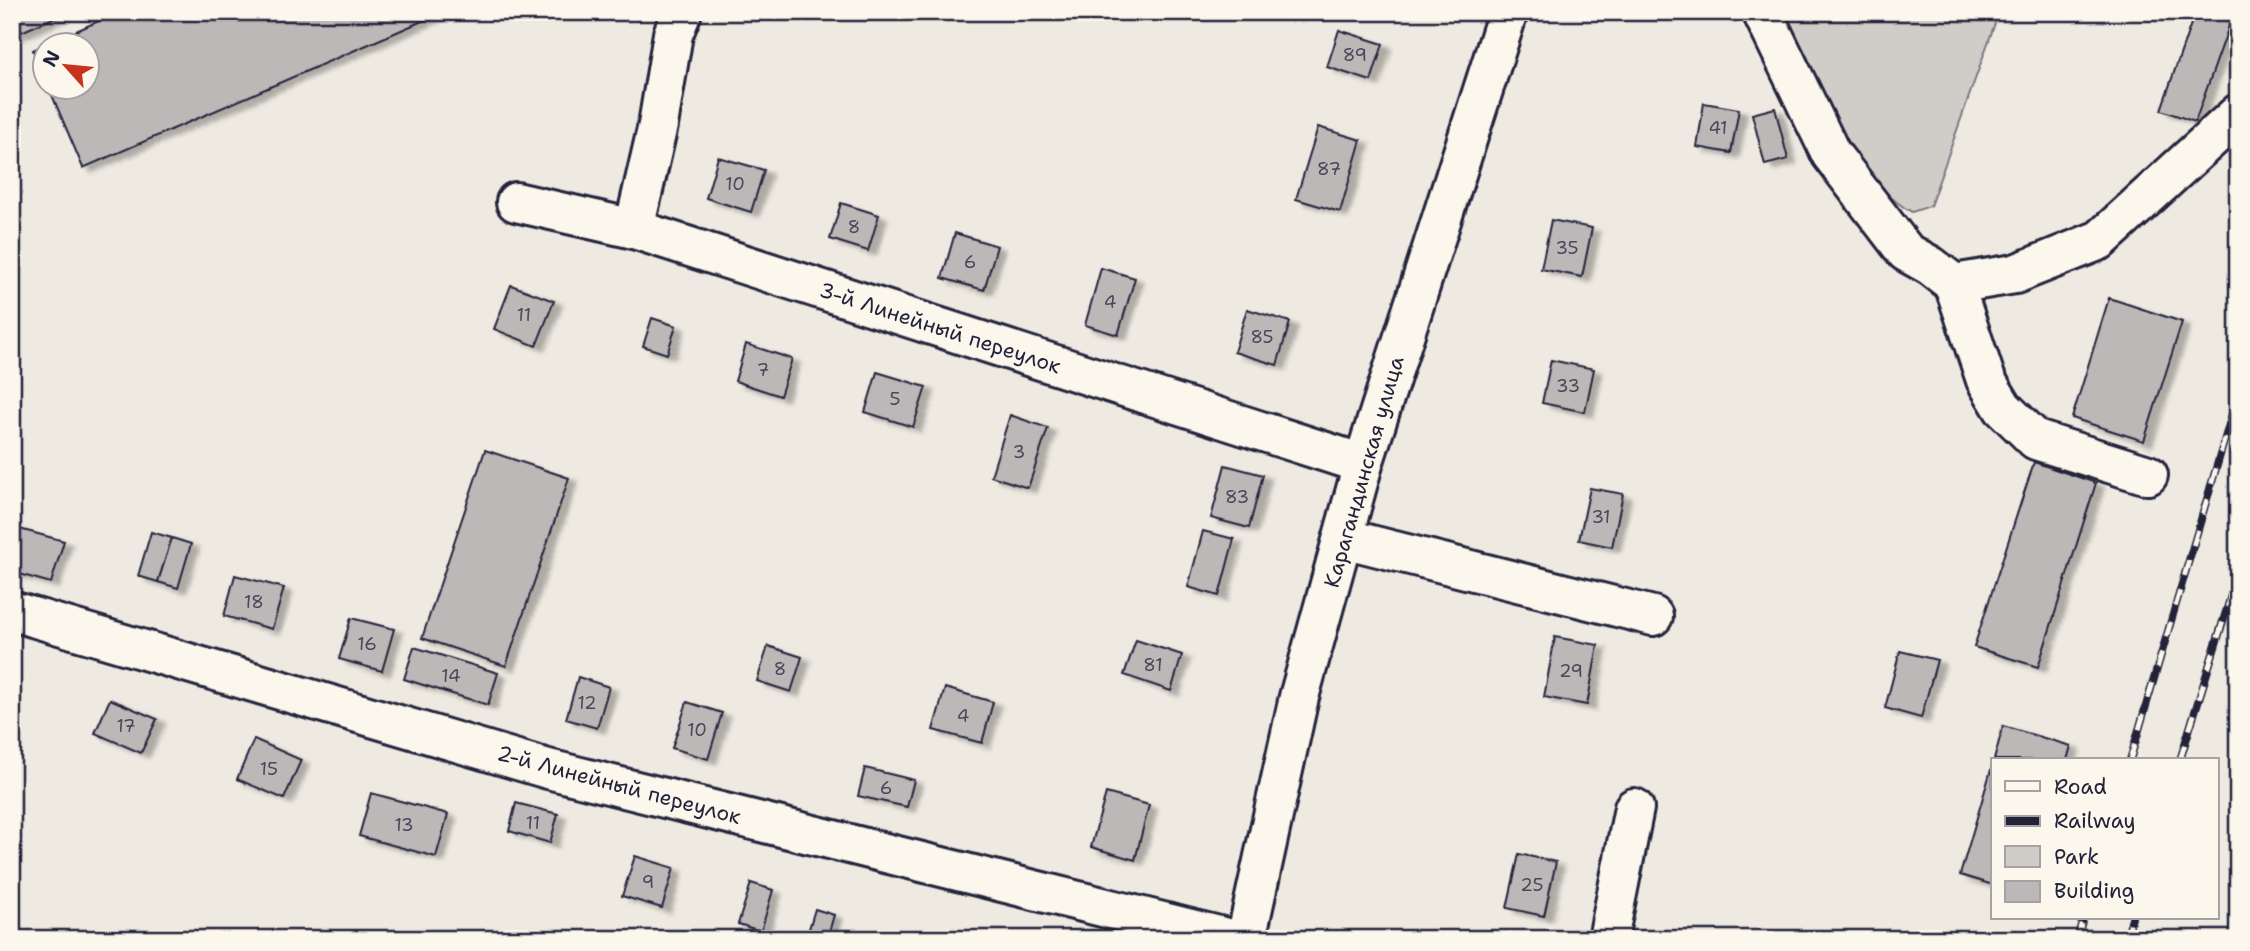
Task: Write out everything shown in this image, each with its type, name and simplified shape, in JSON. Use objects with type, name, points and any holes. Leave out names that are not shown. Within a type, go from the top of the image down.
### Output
[{"type":"street","points":[[634,229],[658,125],[673,34],[682,12]]},
{"type":"street","name":"Карагандинская улица","points":[[1245,939],[1299,697],[1363,464],[1508,12]]},
{"type":"street","points":[[1762,12],[1831,154],[1906,252],[1931,266],[1954,284],[1986,380],[2003,408],[2036,440],[2148,475]]},
{"type":"street","points":[[1954,284],[2015,274],[2100,240],[2238,114]]},
{"type":"street","name":"3-й Линейный переулок","points":[[516,202],[634,229],[1363,464]]},
{"type":"street","points":[[1343,538],[1653,616]]},
{"type":"street","name":"2-й Линейный переулок","points":[[12,611],[548,769],[1231,939]]},
{"type":"street","points":[[1608,939],[1634,808]]},
{"type":"green space","points":[[1781,12],[1999,12],[1930,206],[1912,212],[1892,198],[1873,178],[1837,123]]},
{"type":"building","points":[[12,12],[65,12],[65,13],[12,36]]},
{"type":"building","points":[[119,12],[443,12],[83,168],[55,102],[102,102],[102,32],[74,32]]},
{"type":"building","points":[[2195,12],[2234,12],[2195,122],[2161,110]]},
{"type":"building","points":[[1339,30],[1383,44],[1371,81],[1327,67]]},
{"type":"building","points":[[1704,103],[1739,109],[1731,153],[1697,147]]},
{"type":"building","points":[[1775,108],[1788,159],[1765,165],[1752,114]]},
{"type":"building","points":[[1318,127],[1361,140],[1340,212],[1296,199]]},
{"type":"building","points":[[718,157],[764,170],[751,212],[706,198]]},
{"type":"building","points":[[841,203],[879,215],[868,251],[830,239]]},
{"type":"building","points":[[1551,220],[1592,228],[1582,277],[1541,269]]},
{"type":"building","points":[[955,233],[997,246],[984,290],[942,278]]},
{"type":"building","points":[[1101,268],[1135,278],[1118,335],[1085,325]]},
{"type":"building","points":[[511,285],[554,301],[536,346],[494,329]]},
{"type":"building","points":[[2109,298],[2182,322],[2144,441],[2072,418]]},
{"type":"building","points":[[1247,309],[1290,322],[1277,365],[1234,352]]},
{"type":"building","points":[[652,318],[676,326],[667,354],[643,346]]},
{"type":"building","points":[[746,344],[792,359],[780,396],[735,381]]},
{"type":"building","points":[[1551,360],[1594,369],[1585,412],[1542,403]]},
{"type":"building","points":[[877,372],[926,387],[913,427],[865,412]]},
{"type":"building","points":[[1010,415],[1048,428],[1028,488],[991,476]]},
{"type":"building","points":[[485,450],[569,478],[506,666],[422,638]]},
{"type":"building","points":[[2034,462],[2096,483],[2038,667],[1974,647]]},
{"type":"building","points":[[1225,465],[1263,475],[1249,528],[1211,518]]},
{"type":"building","points":[[1590,488],[1623,494],[1612,547],[1579,540]]},
{"type":"building","points":[[12,527],[64,541],[51,583],[12,572]]},
{"type":"building","points":[[1203,531],[1234,539],[1219,596],[1188,587]]},
{"type":"building","points":[[151,532],[172,538],[158,582],[138,576]]},
{"type":"building","points":[[172,538],[191,544],[178,588],[158,582]]},
{"type":"building","points":[[235,575],[284,588],[272,629],[224,616]]},
{"type":"building","points":[[351,618],[394,629],[382,671],[339,659]]},
{"type":"building","points":[[1555,637],[1598,645],[1587,705],[1544,697]]},
{"type":"building","points":[[1136,640],[1182,655],[1171,691],[1124,675]]},
{"type":"building","points":[[768,646],[802,657],[791,692],[757,681]]},
{"type":"building","points":[[414,647],[498,673],[488,705],[404,679]]},
{"type":"building","points":[[1900,651],[1937,660],[1921,718],[1885,708]]},
{"type":"building","points":[[578,677],[609,687],[597,728],[566,719]]},
{"type":"building","points":[[945,688],[993,702],[982,743],[933,730]]},
{"type":"building","points":[[110,699],[157,719],[141,753],[95,733]]},
{"type":"building","points":[[687,702],[722,713],[708,759],[672,748]]},
{"type":"building","points":[[2003,726],[2071,746],[2068,758],[1995,758]]},
{"type":"building","points":[[254,739],[301,760],[284,799],[237,779]]},
{"type":"building","points":[[865,768],[914,780],[907,807],[858,796]]},
{"type":"building","points":[[1991,770],[1991,884],[1960,875]]},
{"type":"building","points":[[371,793],[448,814],[436,857],[359,836]]},
{"type":"building","points":[[1106,793],[1149,805],[1135,860],[1091,847]]},
{"type":"building","points":[[516,803],[558,814],[550,843],[509,831]]},
{"type":"building","points":[[1519,854],[1556,862],[1544,916],[1507,908]]},
{"type":"building","points":[[635,856],[674,868],[662,908],[622,896]]},
{"type":"building","points":[[751,883],[773,890],[761,931],[738,924]]},
{"type":"building","points":[[815,909],[834,915],[827,939],[806,939]]},
{"type":"railway","points":[[2131,758],[2238,394]]},
{"type":"railway","points":[[2181,758],[2238,573]]},
{"type":"railway","points":[[2077,939],[2082,920]]},
{"type":"railway","points":[[2126,939],[2131,920]]}]
